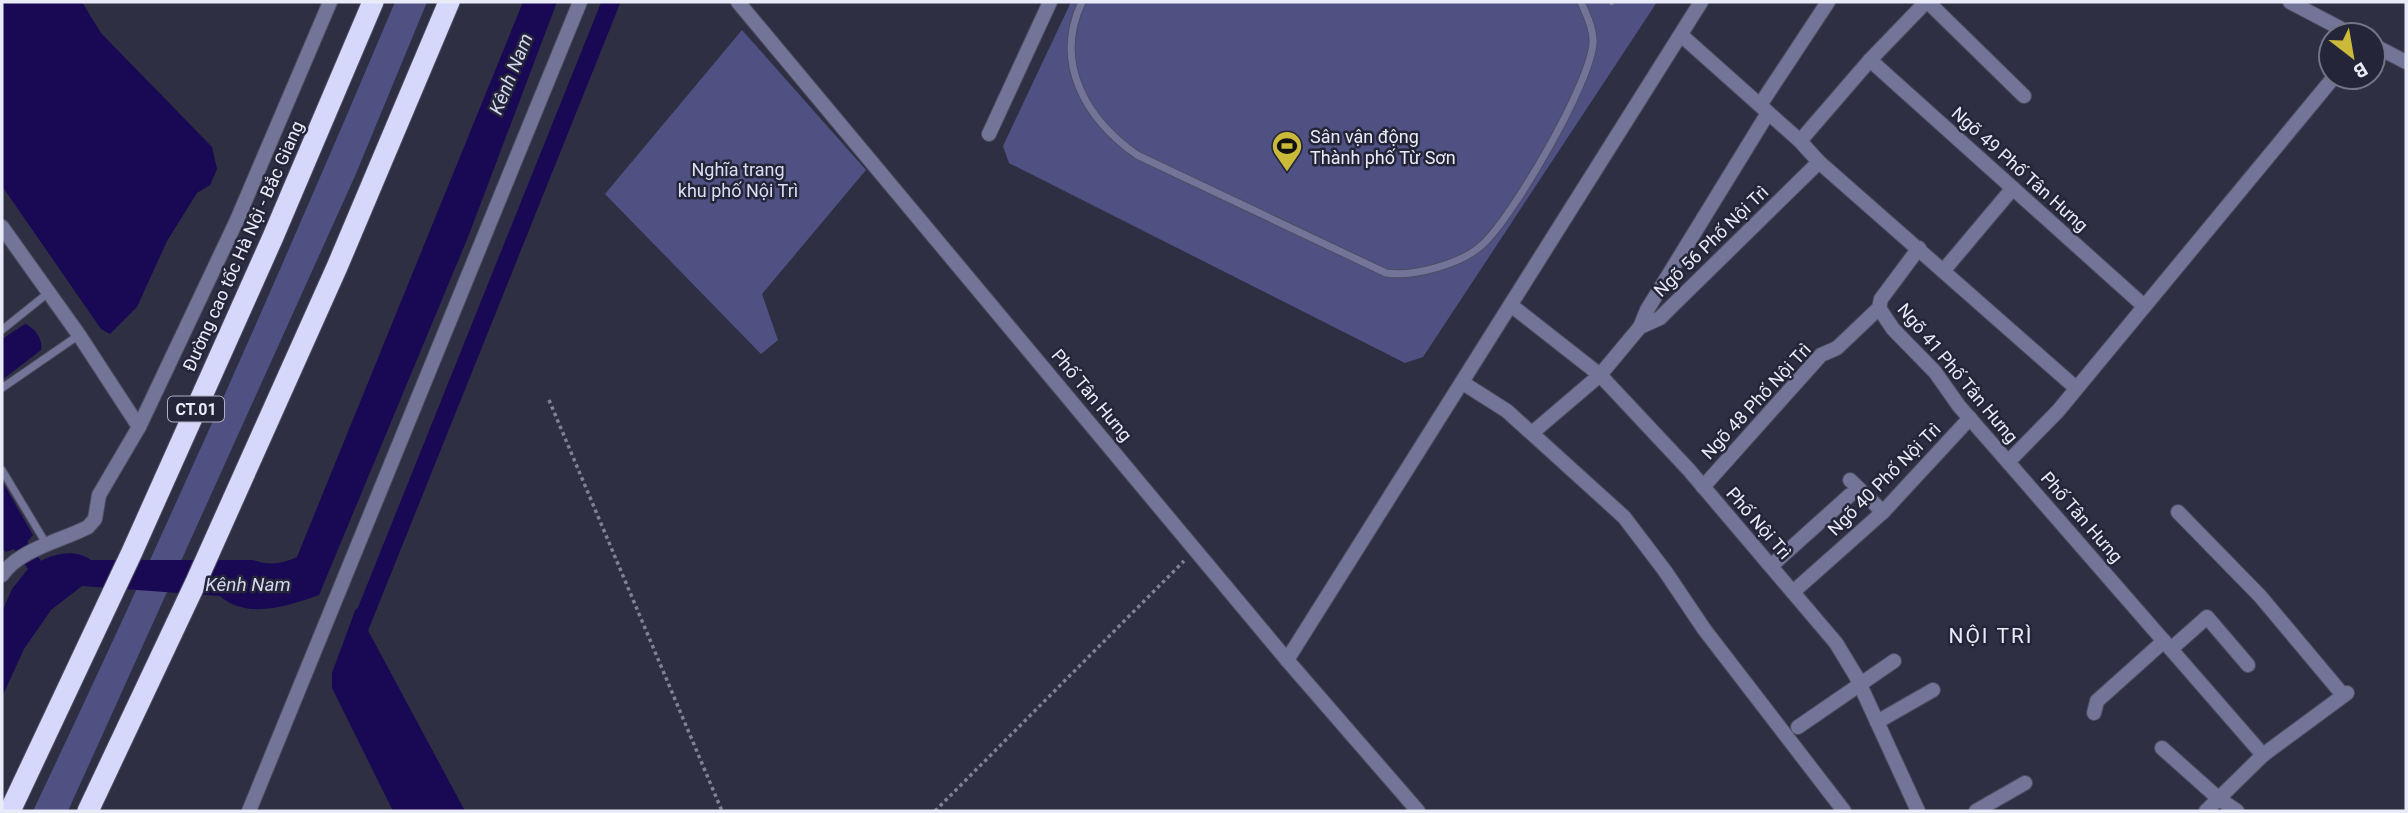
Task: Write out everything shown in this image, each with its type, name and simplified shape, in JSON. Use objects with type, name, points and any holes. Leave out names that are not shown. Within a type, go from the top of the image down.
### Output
[{"type":"highway","name":"Đường cao tốc Hà Nội - Bắc Giang","points":[[10,811],[132,552],[262,263],[373,2]]},
{"type":"highway","points":[[88,811],[196,582],[325,293],[449,2]]},
{"type":"street","points":[[3,569],[94,522],[99,495],[139,427],[237,220],[330,2]]},
{"type":"street","points":[[249,811],[580,2]]},
{"type":"street","name":"Phố Tân Hưng","points":[[738,2],[1287,660],[1418,811]]},
{"type":"street","points":[[989,134],[1050,2]]},
{"type":"street","points":[[1287,660],[1701,2]]},
{"type":"street","points":[[1640,327],[1647,310],[1828,2]]},
{"type":"street","points":[[1800,141],[1870,60],[1927,2],[2024,96]]},
{"type":"street","points":[[2290,2],[2326,21]]},
{"type":"street","points":[[1681,35],[1800,141],[1819,162],[2076,388]]},
{"type":"street","points":[[2387,52],[2406,62]]},
{"type":"street","name":"Ngõ 49 Phố Tân Hưng","points":[[1870,60],[2144,306]]},
{"type":"street","points":[[2008,462],[2058,411],[2322,91]]},
{"type":"street","name":"Ngõ 56 Phố Nội Trì","points":[[1532,433],[1600,375],[1640,327],[1660,318],[1819,162]]},
{"type":"street","points":[[1944,270],[2013,188]]},
{"type":"street","points":[[2,227],[79,335],[139,427]]},
{"type":"street","name":"Ngõ 48 Phố Nội Trì","points":[[1703,487],[1821,355],[1837,348],[1879,308],[1881,299],[1919,248]]},
{"type":"street","name":"Phố Nội Trì","points":[[1512,306],[1600,375],[1703,487],[1836,643],[1860,684],[1917,811]]},
{"type":"street","name":"Ngõ 41 Phố Tân Hưng","points":[[1879,308],[1893,329],[1934,372],[2008,462]]},
{"type":"street","points":[[1463,383],[1507,411],[1624,517],[1704,629],[1844,811]]},
{"type":"street","name":"Ngõ 40 Phố Nội Trì","points":[[1793,592],[1884,512],[1970,418]]},
{"type":"street","name":"Phố Tân Hưng","points":[[2008,462],[2263,755]]},
{"type":"street","points":[[1850,480],[1884,512]]},
{"type":"street","points":[[1770,566],[1850,495]]},
{"type":"street","points":[[2178,512],[2260,596],[2345,694],[2263,755],[2206,811]]},
{"type":"street","points":[[2094,713],[2097,701],[2207,617],[2248,665]]},
{"type":"street","points":[[1798,727],[1894,661]]},
{"type":"street","points":[[1877,722],[1933,690]]},
{"type":"street","points":[[2162,748],[2218,798],[2237,811]]},
{"type":"street","points":[[1976,811],[2025,783]]},
{"type":"lane","points":[[1082,2],[1071,38],[1070,61],[1074,78],[1096,115],[1116,141],[1149,161],[1386,273],[1397,274],[1412,274],[1468,254],[1482,245],[1505,218],[1541,161],[1586,73],[1593,41],[1581,2]]},
{"type":"lane","points":[[2,330],[48,293]]},
{"type":"lane","points":[[2,388],[79,335]]},
{"type":"lane","points":[[2,470],[47,545]]},
{"type":"path","points":[[549,400],[722,811]]},
{"type":"path","points":[[935,811],[1196,550]]},
{"type":"green space","points":[[395,2],[427,2],[355,176],[68,811],[33,811],[218,408]]},
{"type":"green space","name":"Sân vận động Thành phố Từ Sơn","points":[[1071,2],[1657,2],[1423,357],[1405,363],[1009,163],[1003,146]]},
{"type":"green space","name":"Nghĩa trang khu phố Nội Trì","points":[[742,30],[866,170],[762,294],[778,340],[761,354],[605,194]]},
{"type":"water","points":[[2,2],[82,2],[101,33],[212,147],[217,169],[210,185],[197,193],[167,241],[137,307],[110,334],[101,329],[2,186]]},
{"type":"water","name":"Kênh Nam","points":[[523,2],[557,2],[468,237],[319,595],[268,609],[255,609],[242,608],[220,596],[82,586],[51,610],[24,649],[2,697],[2,612],[12,589],[28,569],[14,549],[6,552],[2,549],[2,481],[33,535],[27,542],[41,561],[66,553],[79,554],[91,560],[253,560],[270,564],[297,557]]},
{"type":"water","points":[[25,324],[38,334],[41,350],[2,380],[2,339]]},
{"type":"water","points":[[356,608],[465,811],[393,811],[332,688],[332,673]]},
{"type":"waterway","points":[[357,642],[359,629],[611,2]]},
{"type":"place","name":"Sân vận động Thành phố Từ Sơn","points":[[1287,173]]},
{"type":"district","name":"NỘI TRÌ","points":[[1991,636]]}]
